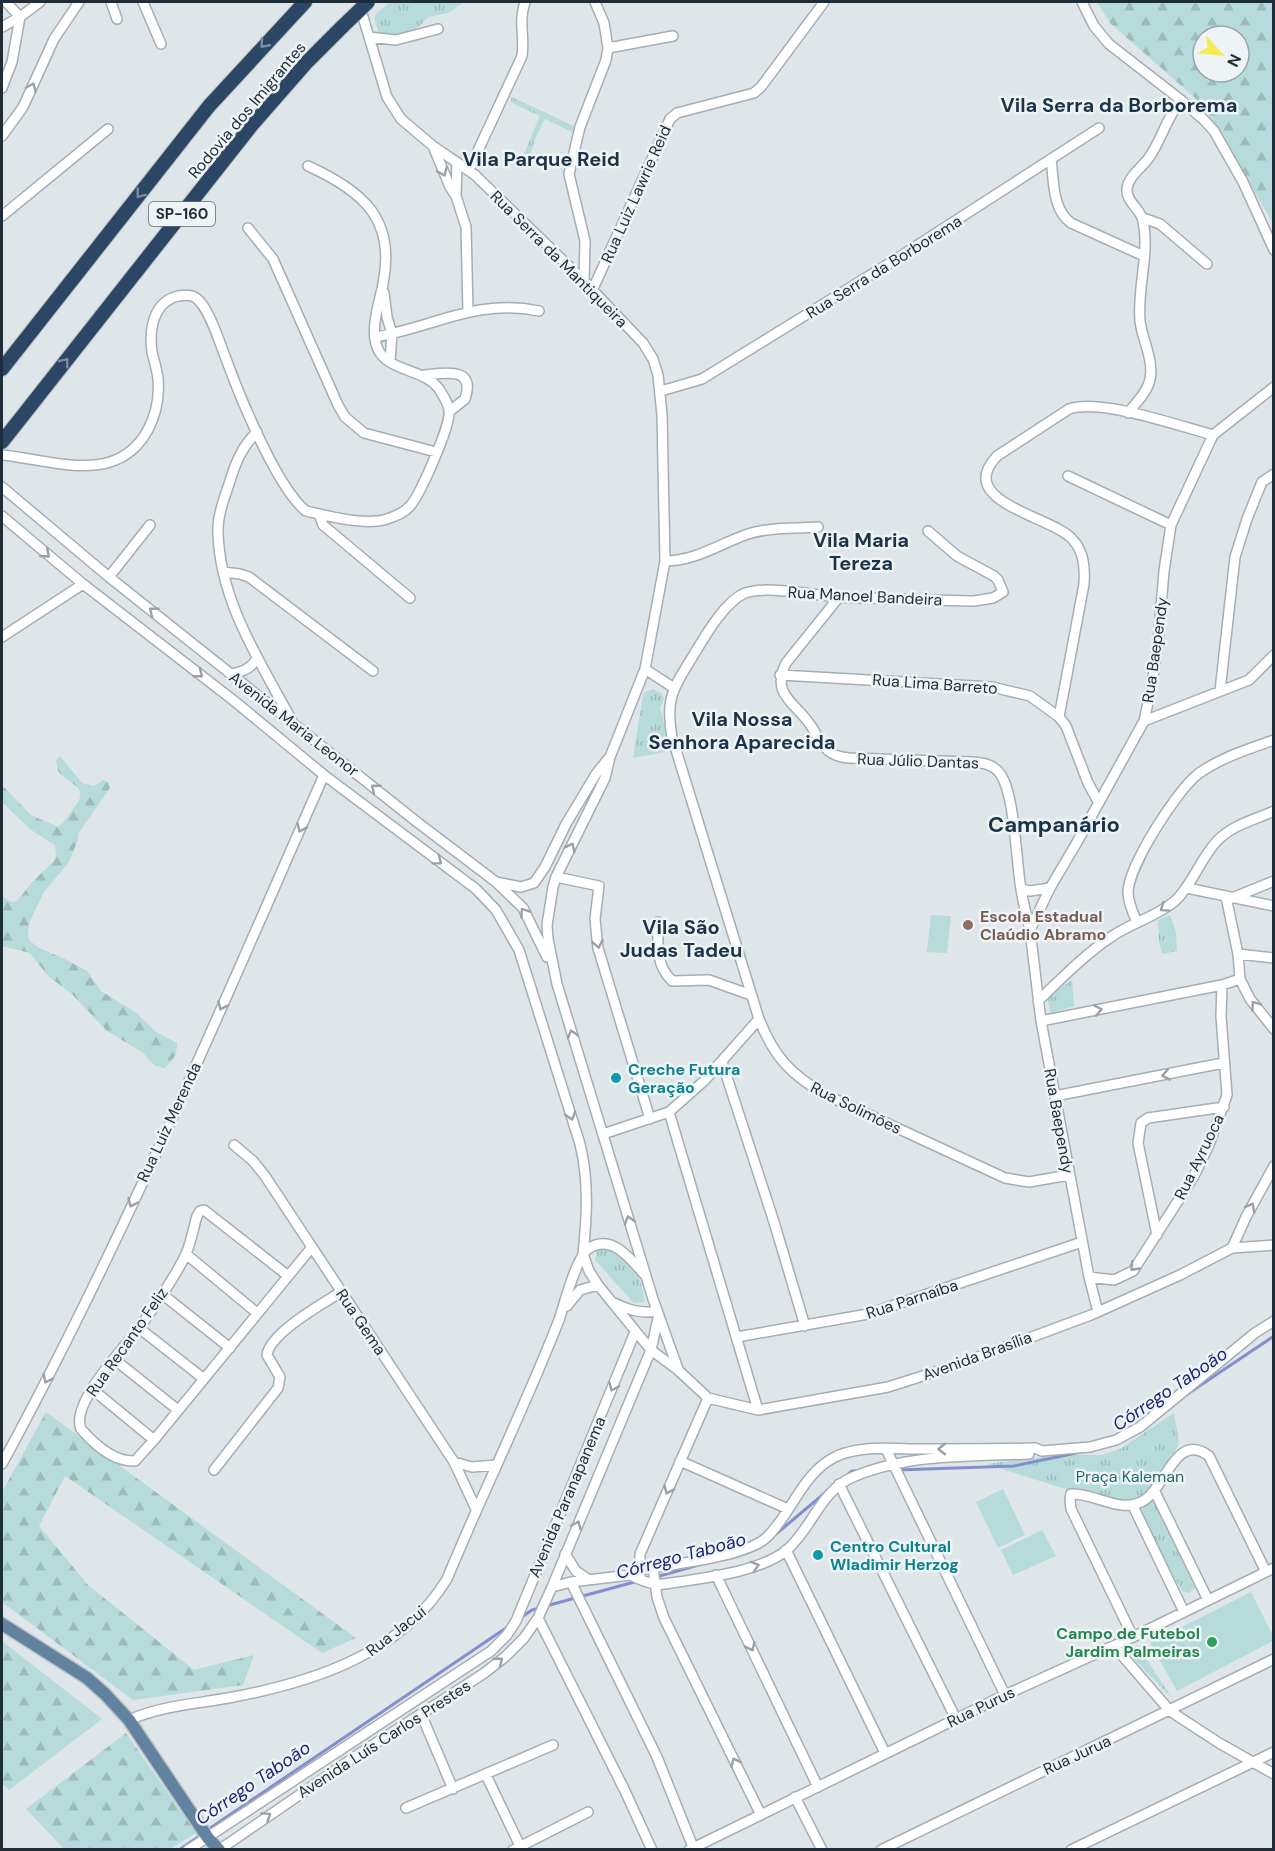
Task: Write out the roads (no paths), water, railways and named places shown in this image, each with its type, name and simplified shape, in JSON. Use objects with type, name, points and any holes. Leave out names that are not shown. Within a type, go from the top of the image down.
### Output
[{"type":"highway","name":"Rodovia dos Imigrantes","points":[[2,369],[209,106],[305,2]]},
{"type":"highway","name":"Rodovia dos Imigrantes","points":[[2,442],[266,109],[307,62],[368,2]]},
{"type":"main road","points":[[2,1624],[87,1678],[105,1694],[129,1720],[208,1838],[219,1849]]},
{"type":"street","points":[[6,2],[20,17]]},
{"type":"street","points":[[2,27],[40,2]]},
{"type":"street","points":[[2,136],[23,107],[54,39],[79,2]]},
{"type":"street","points":[[111,2],[117,19]]},
{"type":"street","points":[[143,2],[161,44]]},
{"type":"street","name":"Rua Serra da Mantiqueira","points":[[359,2],[381,81],[393,110],[410,129],[469,170],[584,281],[643,343],[653,359],[661,391]]},
{"type":"street","points":[[469,170],[522,56],[521,16],[525,2]]},
{"type":"street","points":[[584,281],[585,241],[570,174],[580,127],[606,60],[608,48],[604,23],[596,2]]},
{"type":"street","name":"Rua Luiz Lawrie Reid","points":[[592,291],[670,119],[677,113],[754,93],[761,87],[824,2]]},
{"type":"street","points":[[1082,2],[1094,26],[1108,44],[1181,100],[1214,131],[1242,182],[1274,250]]},
{"type":"street","points":[[2,88],[12,62],[20,17]]},
{"type":"street","points":[[369,38],[396,40],[438,29]]},
{"type":"street","points":[[608,48],[674,36]]},
{"type":"street","points":[[1128,413],[1144,392],[1151,376],[1139,303],[1144,256],[1143,218],[1128,194],[1129,183],[1158,143],[1170,114],[1181,100]]},
{"type":"street","name":"Rua Serra da Borborema","points":[[661,391],[702,380],[1099,128]]},
{"type":"street","points":[[2,216],[108,129]]},
{"type":"street","points":[[433,146],[456,196]]},
{"type":"street","points":[[1051,159],[1056,201],[1064,218],[1144,256]]},
{"type":"street","points":[[457,162],[456,196],[466,233],[468,311]]},
{"type":"street","points":[[2,455],[75,465],[95,465],[110,462],[135,449],[152,424],[158,398],[158,378],[152,353],[155,315],[164,303],[177,296],[190,296],[197,298],[201,304],[257,432],[287,490],[297,504],[306,512],[379,522],[408,509],[418,495],[443,438],[450,411],[465,399],[467,393],[465,379],[455,373],[424,375],[395,365],[380,354],[375,337],[376,318],[383,285],[385,244],[375,216],[352,189],[308,166]]},
{"type":"street","points":[[1143,218],[1160,224],[1207,264]]},
{"type":"street","points":[[248,228],[273,259],[345,417],[364,433],[436,452]]},
{"type":"street","points":[[383,285],[392,334],[390,361]]},
{"type":"street","points":[[375,337],[468,311],[511,306],[539,310]]},
{"type":"street","points":[[424,375],[441,391],[450,411]]},
{"type":"street","name":"Rua Baependy","points":[[1098,1312],[1082,1242],[1041,1021],[1030,930],[1050,888],[1144,721],[1158,643],[1164,571],[1171,525],[1213,435],[1274,387]]},
{"type":"street","points":[[612,1302],[643,1313],[658,1313],[557,984],[547,925],[556,877],[605,778],[610,757],[645,669],[664,561],[661,391]]},
{"type":"street","points":[[1059,717],[1084,584],[1084,562],[1075,541],[1067,534],[996,498],[987,482],[988,470],[997,456],[1069,409],[1091,405],[1213,435]]},
{"type":"street","points":[[257,432],[242,449],[222,505],[218,531],[223,572],[226,588],[235,611],[257,657],[293,722]]},
{"type":"street","points":[[1220,692],[1235,557],[1247,519],[1263,482],[1274,474]]},
{"type":"street","points":[[1068,476],[1171,525]]},
{"type":"street","name":"Avenida Maria Leonor","points":[[2,487],[109,577],[514,898],[530,920],[557,984]]},
{"type":"street","points":[[319,514],[323,525],[410,597]]},
{"type":"street","name":"Avenida Maria Leonor","points":[[2,516],[83,584],[233,700],[324,775],[476,889],[496,910],[519,950],[586,1167],[587,1203],[583,1254]]},
{"type":"street","points":[[109,577],[150,525]]},
{"type":"street","points":[[664,561],[693,558],[750,533],[818,527]]},
{"type":"street","name":"Rua Manoel Bandeira","points":[[674,688],[716,620],[746,593],[765,591],[839,597],[974,601],[993,598],[1003,592],[994,576],[957,556],[928,531]]},
{"type":"street","points":[[223,572],[249,577],[373,671]]},
{"type":"street","points":[[2,637],[83,584]]},
{"type":"street","points":[[780,675],[795,651],[839,597]]},
{"type":"street","points":[[1144,721],[1249,680],[1274,655]]},
{"type":"street","points":[[231,674],[249,668],[257,657]]},
{"type":"street","points":[[645,669],[674,688]]},
{"type":"street","name":"Rua Lima Barreto","points":[[780,675],[992,687],[1030,696],[1059,717],[1072,738],[1088,783],[1099,803]]},
{"type":"street","name":"Rua Júlio Dantas","points":[[780,675],[781,685],[789,702],[808,721],[828,752],[834,756],[972,762],[985,763],[994,767],[1002,776],[1011,813],[1021,889],[1030,930]]},
{"type":"street","name":"Rua Solimões","points":[[674,688],[669,707],[672,737],[759,1019],[785,1066],[807,1084],[826,1095],[1005,1178],[1029,1182],[1069,1174]]},
{"type":"street","points":[[1137,922],[1130,907],[1128,892],[1132,871],[1173,804],[1197,775],[1228,757],[1274,740]]},
{"type":"street","points":[[496,882],[521,888],[534,883],[596,774],[610,757]]},
{"type":"street","name":"Rua Luiz Merenda","points":[[2,1464],[39,1396],[147,1171],[324,775]]},
{"type":"street","points":[[1038,1001],[1085,957],[1112,936],[1163,910],[1187,888],[1217,841],[1234,827],[1274,811]]},
{"type":"street","points":[[407,837],[417,822]]},
{"type":"street","points":[[556,877],[599,886],[595,919],[598,948],[650,1119]]},
{"type":"street","points":[[1229,897],[1274,881]]},
{"type":"street","points":[[1021,889],[1030,891],[1050,888]]},
{"type":"street","points":[[1187,888],[1274,906]]},
{"type":"street","points":[[1229,897],[1240,979],[1250,999],[1274,1029]]},
{"type":"street","points":[[658,922],[658,958],[663,973],[672,981],[709,980],[751,995]]},
{"type":"street","points":[[1238,954],[1274,958]]},
{"type":"street","points":[[1041,1021],[1222,985],[1240,979]]},
{"type":"street","name":"Rua Ayruoca","points":[[1089,1277],[1114,1280],[1126,1275],[1141,1260],[1194,1176],[1209,1145],[1227,1095],[1227,1078],[1223,1063],[1222,985]]},
{"type":"street","points":[[603,1134],[669,1112],[688,1098],[759,1019]]},
{"type":"street","points":[[722,1062],[805,1326]]},
{"type":"street","points":[[1055,1096],[1223,1063]]},
{"type":"street","points":[[1157,1235],[1138,1143],[1141,1123],[1148,1118],[1224,1107]]},
{"type":"street","points":[[669,1112],[758,1410]]},
{"type":"street","name":"Rua Gema","points":[[234,1145],[253,1161],[312,1247],[454,1462],[476,1509]]},
{"type":"street","points":[[1232,1248],[1246,1216],[1274,1166]]},
{"type":"street","name":"Rua Recanto Feliz","points":[[287,1275],[204,1210],[200,1211],[186,1254],[162,1294],[92,1389],[83,1407],[79,1423],[86,1434],[111,1455],[127,1461],[135,1461],[312,1247]]},
{"type":"street","name":"Rua Parnaíba","points":[[737,1337],[868,1314],[1082,1242]]},
{"type":"street","points":[[635,1332],[597,1285],[583,1254],[598,1245],[612,1245],[623,1251],[646,1276]]},
{"type":"street","name":"Avenida Brasília","points":[[635,1332],[651,1350],[678,1370],[708,1398],[758,1410],[888,1387],[1098,1312],[1180,1275],[1232,1248],[1274,1245]]},
{"type":"street","points":[[186,1254],[257,1313]]},
{"type":"street","name":"Rua Jacui","points":[[129,1720],[152,1711],[252,1693],[298,1682],[335,1669],[386,1642],[430,1604],[447,1579],[559,1318],[583,1254]]},
{"type":"street","name":"Rua Jacui","points":[[559,1318],[580,1290],[597,1285]]},
{"type":"street","points":[[214,1470],[278,1388],[280,1377],[267,1355],[269,1348],[291,1326],[340,1292]]},
{"type":"street","points":[[162,1294],[230,1348]]},
{"type":"street","name":"Avenida Brasília","points":[[658,1313],[678,1370]]},
{"type":"street","name":"Avenida Paranapanema","points":[[538,1618],[651,1350],[658,1313]]},
{"type":"street","points":[[634,1572],[641,1580],[657,1584],[716,1575],[766,1563],[786,1550],[839,1484],[894,1464],[977,1456],[1038,1454],[1042,1451],[1090,1447],[1116,1440],[1132,1432],[1256,1332],[1274,1322]]},
{"type":"street","points":[[139,1328],[204,1379]]},
{"type":"street","name":"Avenida Paranapanema","points":[[188,1850],[491,1651],[507,1635],[516,1620],[635,1332]]},
{"type":"street","points":[[114,1359],[178,1410]]},
{"type":"street","points":[[92,1389],[154,1440]]},
{"type":"street","points":[[634,1572],[708,1398]]},
{"type":"street","points":[[552,1587],[710,1557],[756,1545],[765,1539],[817,1470],[835,1457],[864,1448],[1035,1448],[1042,1451]]},
{"type":"street","points":[[886,1449],[1005,1695]]},
{"type":"street","points":[[1133,1637],[1071,1509],[1071,1494],[1082,1493],[1115,1504],[1133,1506],[1155,1492],[1179,1455],[1190,1450],[1202,1451],[1209,1456],[1270,1570]]},
{"type":"street","points":[[680,1461],[788,1509]]},
{"type":"street","points":[[454,1462],[472,1467],[496,1465]]},
{"type":"street","points":[[839,1484],[956,1719]]},
{"type":"street","points":[[1155,1492],[1208,1600]]},
{"type":"street","points":[[1133,1506],[1184,1612]]},
{"type":"street","points":[[786,1550],[885,1754]]},
{"type":"street","points":[[565,1554],[576,1571],[589,1580]]},
{"type":"street","points":[[652,1568],[657,1584],[657,1597],[664,1618],[761,1815]]},
{"type":"street","name":"Rua Purus","points":[[691,1848],[1005,1695],[1114,1646],[1270,1570]]},
{"type":"street","points":[[716,1575],[818,1787]]},
{"type":"street","points":[[571,1582],[657,1757],[691,1848]]},
{"type":"street","points":[[538,1618],[652,1850]]},
{"type":"street","name":"Avenida Luís Carlos Prestes","points":[[219,1849],[365,1750],[483,1674],[506,1657],[524,1638],[538,1618]]},
{"type":"street","points":[[1114,1646],[1170,1711],[1274,1774]]},
{"type":"street","name":"Rua Jurua","points":[[881,1850],[1274,1659]]},
{"type":"street","points":[[421,1714],[453,1789]]},
{"type":"street","points":[[406,1808],[553,1745]]},
{"type":"street","points":[[1071,1850],[1274,1752]]},
{"type":"street","points":[[486,1775],[516,1848],[588,1812]]},
{"type":"street","points":[[795,1797],[822,1850]]},
{"type":"waterway","name":"Córrego Taboão","points":[[1186,1395],[1274,1336]]},
{"type":"waterway","name":"Córrego Taboão","points":[[897,1470],[1014,1466],[1081,1452]]},
{"type":"waterway","name":"Córrego Taboão","points":[[845,1477],[852,1471],[861,1471]]},
{"type":"waterway","name":"Córrego Taboão","points":[[776,1534],[826,1492]]},
{"type":"waterway","name":"Córrego Taboão","points":[[656,1577],[702,1564]]},
{"type":"waterway","name":"Córrego Taboão","points":[[546,1606],[638,1581]]},
{"type":"waterway","name":"Córrego Taboão","points":[[522,1617],[540,1608]]},
{"type":"waterway","name":"Córrego Taboão","points":[[206,1831],[509,1626]]},
{"type":"waterway","name":"Córrego Taboão","points":[[179,1850],[201,1835]]},
{"type":"place","name":"Escola Estadual Claúdio Abramo","points":[[968,925]]},
{"type":"place","name":"Creche Futura Geração","points":[[616,1078]]},
{"type":"place","name":"Centro Cultural Wladimir Herzog","points":[[818,1555]]},
{"type":"place","name":"Campo de Futebol Jardim Palmeiras","points":[[1212,1642]]},
{"type":"district","name":"Vila Serra da Borborema","points":[[1119,105]]},
{"type":"district","name":"Vila Parque Reid","points":[[541,159]]},
{"type":"district","name":"Vila Maria Tereza","points":[[861,552]]},
{"type":"district","name":"Vila Nossa Senhora Aparecida","points":[[742,730]]},
{"type":"district","name":"Campanário","points":[[1054,824]]},
{"type":"district","name":"Vila São Judas Tadeu","points":[[681,938]]},
{"type":"park label","name":"Praça Kaleman","points":[[1130,1476]]}]
